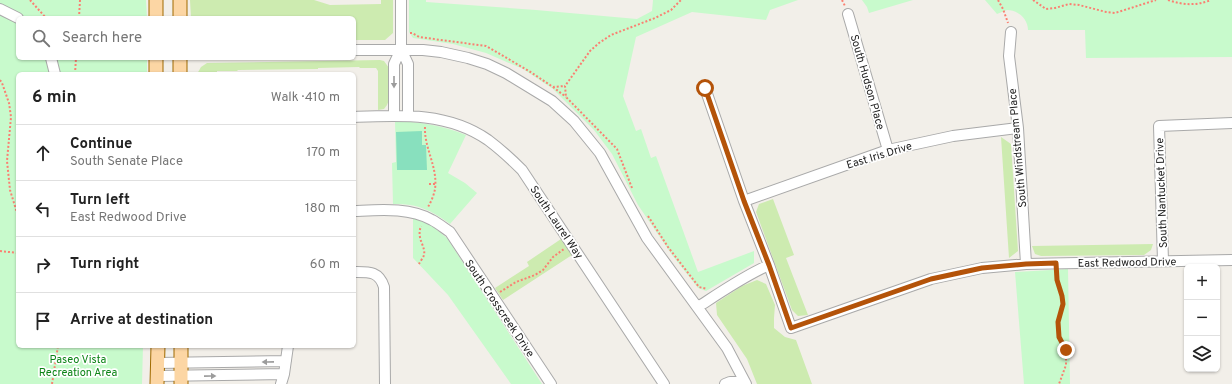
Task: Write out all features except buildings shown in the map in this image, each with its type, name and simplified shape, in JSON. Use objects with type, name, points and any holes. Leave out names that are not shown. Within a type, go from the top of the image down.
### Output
[{"type":"main road","points":[[156,0],[156,16]]},
{"type":"main road","points":[[180,0],[180,16]]},
{"type":"main road","points":[[156,60],[156,72]]},
{"type":"main road","points":[[180,60],[180,72]]},
{"type":"main road","points":[[157,375],[158,348]]},
{"type":"main road","points":[[181,374],[182,348]]},
{"type":"street","points":[[394,116],[394,64],[401,49],[401,0]]},
{"type":"street","points":[[0,9],[16,17]]},
{"type":"street","name":"South Hudson Place","points":[[848,14],[888,150]]},
{"type":"street","name":"South Windstream Place","points":[[1011,32],[1009,56],[1018,128],[1026,264]]},
{"type":"street","points":[[356,117],[408,116],[408,64],[401,49]]},
{"type":"street","points":[[356,50],[423,50],[468,58],[487,64],[506,73],[552,101],[574,121],[600,153],[646,238],[727,348],[745,383]]},
{"type":"street","points":[[51,60],[54,72]]},
{"type":"street","points":[[698,307],[734,284],[769,265],[744,201],[705,88]]},
{"type":"street","name":"South Laurel Way","points":[[408,116],[436,118],[462,126],[486,139],[504,152],[522,170],[664,384]]},
{"type":"street","name":"South Nantucket Drive","points":[[1163,261],[1159,126],[1232,124]]},
{"type":"street","name":"East Iris Drive","points":[[744,201],[888,150],[953,136],[1018,128]]},
{"type":"street","points":[[356,210],[391,210],[412,212],[425,217]]},
{"type":"street","name":"South Crosscreek Drive","points":[[425,217],[432,219],[450,232],[550,384]]},
{"type":"street","name":"East Redwood Drive","points":[[769,265],[791,328],[931,279],[982,268],[1056,263],[1232,260]]},
{"type":"street","points":[[356,272],[372,273],[377,275],[382,281],[384,288],[385,384]]},
{"type":"street","points":[[157,375],[238,375],[283,379],[288,348]]},
{"type":"street","points":[[181,374],[238,362],[286,361]]},
{"type":"street","points":[[238,362],[238,375]]},
{"type":"street","points":[[725,384],[730,382],[745,383]]},
{"type":"path","points":[[30,0],[44,16]]},
{"type":"path","points":[[79,16],[80,0]]},
{"type":"path","points":[[566,97],[565,86],[590,52],[599,43],[618,32],[660,16],[670,10],[681,0]]},
{"type":"path","points":[[998,0],[1003,9],[1011,32]]},
{"type":"path","points":[[1033,0],[1046,8],[1055,8],[1069,4],[1115,13],[1156,0]]},
{"type":"path","points":[[1168,0],[1191,5],[1211,0]]},
{"type":"path","points":[[75,72],[76,60]]},
{"type":"path","points":[[0,80],[9,103],[11,117],[7,161],[10,190],[16,210]]},
{"type":"path","points":[[553,87],[566,97],[617,149],[632,189]]},
{"type":"path","points":[[419,264],[424,256],[424,250],[419,236],[420,229],[435,191],[436,178],[434,165],[425,134],[425,117]]},
{"type":"path","points":[[429,184],[435,184]]},
{"type":"path","points":[[646,214],[668,247],[699,287],[707,289],[711,286]]},
{"type":"path","points":[[492,296],[516,282],[535,275],[543,270],[553,257],[571,244]]},
{"type":"path","points":[[0,252],[16,253]]},
{"type":"path","points":[[1056,263],[1057,280],[1063,304],[1058,322],[1059,337],[1066,350],[1066,365],[1059,384]]},
{"type":"path","points":[[52,384],[58,348]]},
{"type":"green space","name":"Paseo Vista Recreation Area","points":[[0,0],[146,0],[147,16],[16,16],[16,60],[147,60],[147,72],[16,72],[16,348],[143,348],[142,384],[0,384]]},
{"type":"green space","points":[[190,0],[314,0],[330,5],[381,4],[381,0],[393,0],[393,33],[385,40],[356,40],[356,16],[191,16]]},
{"type":"green space","points":[[409,0],[426,0],[426,2],[637,19],[652,11],[653,0],[798,0],[770,10],[766,20],[692,12],[636,37],[623,96],[636,131],[641,129],[651,158],[656,156],[698,272],[754,251],[754,263],[706,291],[698,288],[672,255],[638,205],[612,154],[594,130],[553,89],[523,69],[486,53],[453,44],[413,38],[409,32]]},
{"type":"green space","points":[[862,0],[913,0],[869,13]]},
{"type":"green space","points":[[985,0],[1232,0],[1232,57],[1086,58],[1085,30],[1028,30],[1026,22],[1018,13],[1007,10],[997,14]]},
{"type":"green space","points":[[380,60],[384,61],[389,68],[389,100],[384,109],[378,110],[378,71],[376,68],[359,67],[198,72],[201,67],[207,63]]},
{"type":"green space","points":[[395,121],[431,125],[466,135],[448,173],[465,183],[477,193],[450,224],[423,208],[410,205],[393,204],[392,163],[396,162]]},
{"type":"green space","points":[[422,131],[422,145],[426,145],[427,170],[397,170],[396,132]]},
{"type":"green space","points":[[1001,137],[1011,144],[1018,251],[1009,258]]},
{"type":"green space","points":[[773,199],[794,255],[786,258],[808,315],[798,316],[792,310],[756,212],[759,204]]},
{"type":"green space","points":[[413,218],[431,225],[447,238],[542,384],[511,384],[448,295],[413,258]]},
{"type":"green space","points":[[561,239],[572,255],[503,300],[495,288],[529,266],[527,262]]},
{"type":"green space","points":[[1153,244],[1151,250],[1144,255],[1041,256],[1035,254],[1032,246]]},
{"type":"green space","points":[[1068,269],[1070,384],[1024,384],[1015,272]]},
{"type":"green space","points":[[757,280],[766,284],[775,305],[774,328],[785,337],[796,340],[812,384],[757,384],[747,359],[717,315],[716,303],[742,286]]},
{"type":"route","points":[[705,88],[744,201],[769,265],[791,328],[931,279],[982,268],[1056,263],[1057,280],[1063,304],[1058,322],[1059,337],[1066,350]]}]
